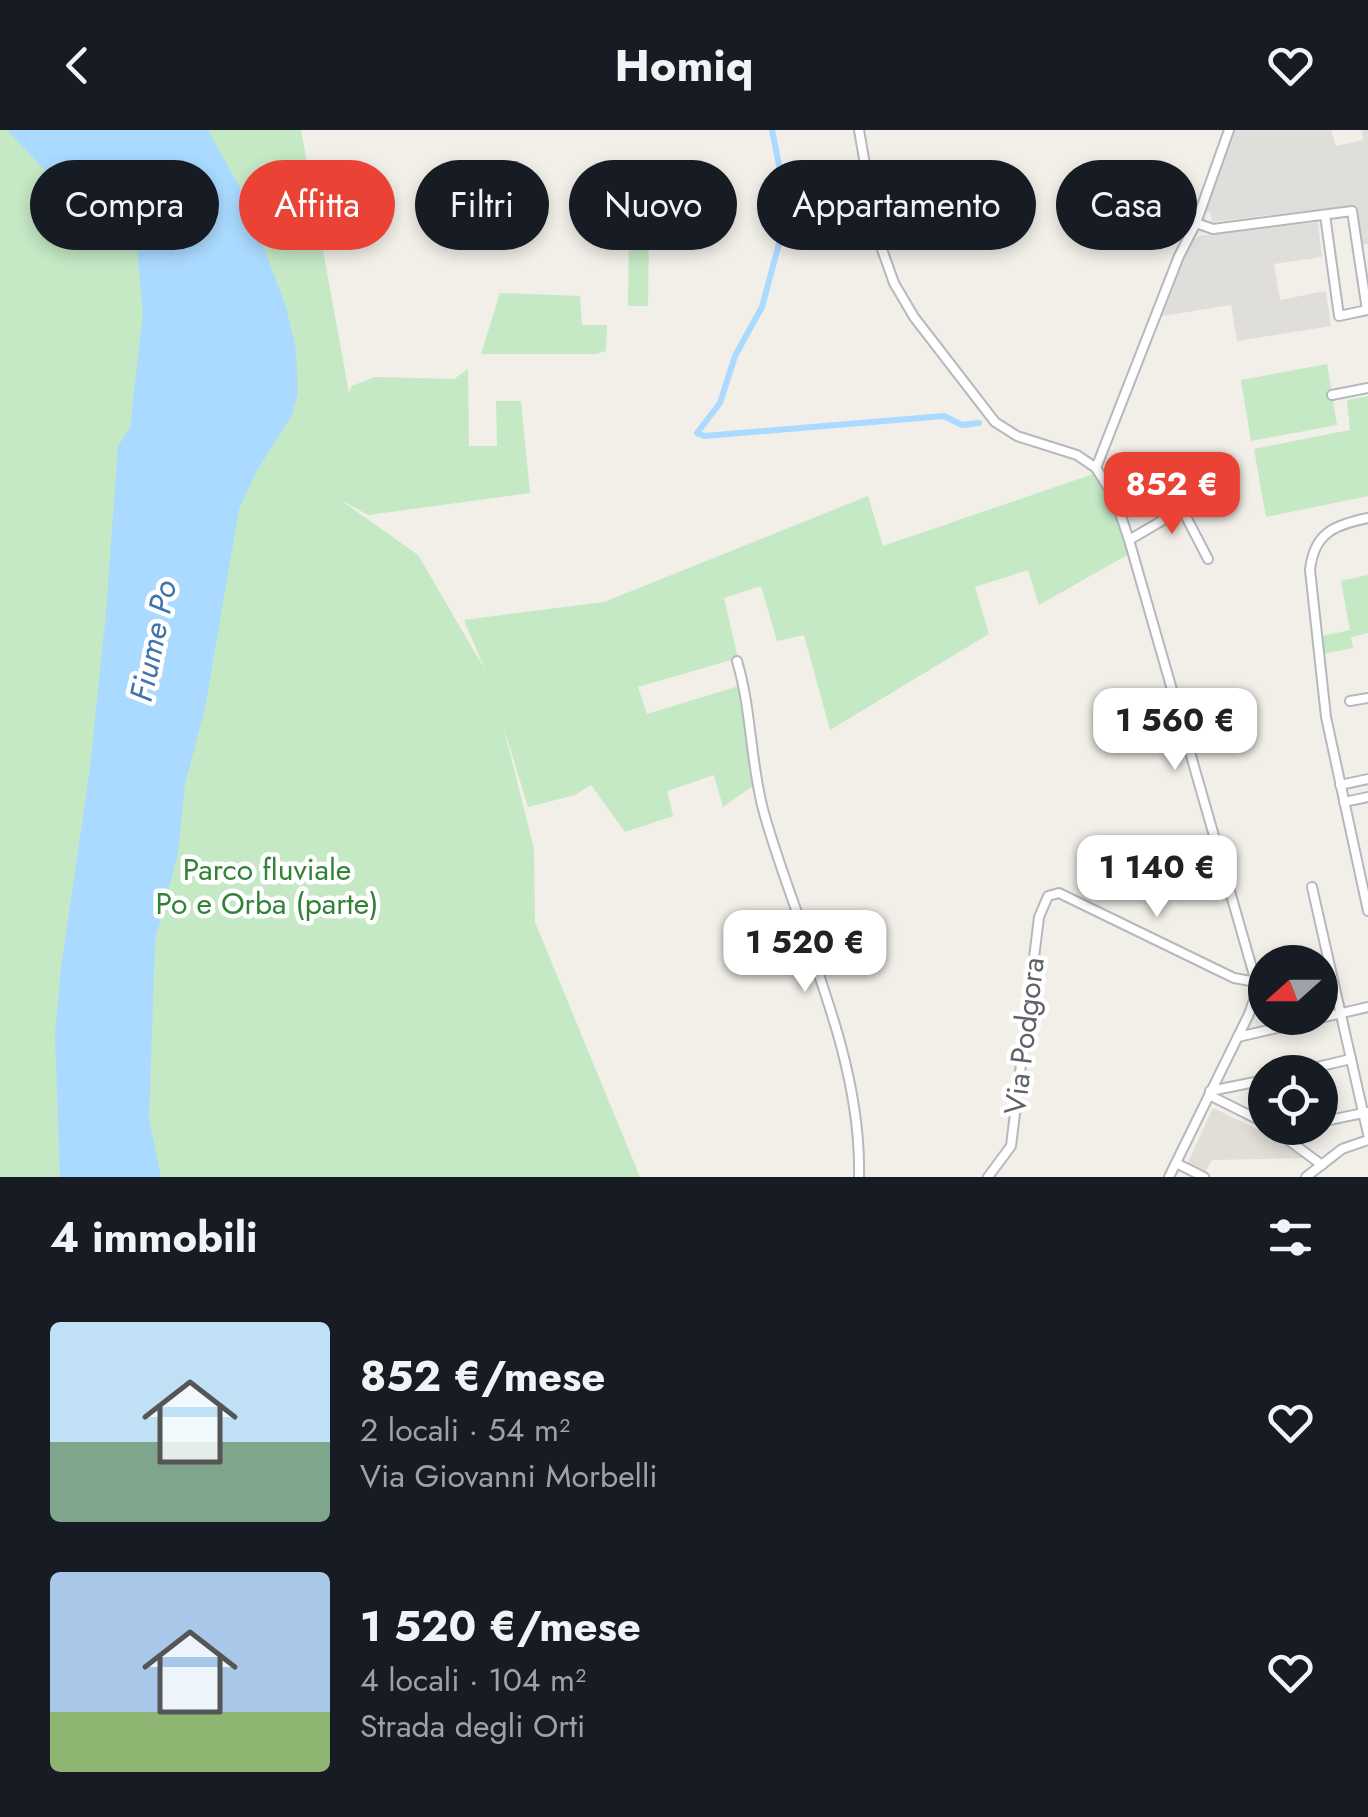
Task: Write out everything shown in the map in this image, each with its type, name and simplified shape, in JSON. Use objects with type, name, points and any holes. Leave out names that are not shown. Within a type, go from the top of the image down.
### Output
[{"type":"street","points":[[859,130],[882,252],[904,302],[932,344],[984,410],[1005,430],[1078,455],[1096,468],[1116,498],[1248,954]]},
{"type":"street","points":[[1197,220],[1229,130]]},
{"type":"street","points":[[1197,223],[1214,229],[1352,211],[1363,250],[1367,310],[1339,316],[1325,215]]},
{"type":"street","points":[[1096,468],[1181,250]]},
{"type":"street","points":[[1332,394],[1368,388]]},
{"type":"street","points":[[1128,540],[1182,510],[1208,559]]},
{"type":"street","points":[[1368,518],[1330,528],[1322,535],[1310,570],[1326,717],[1368,911]]},
{"type":"street","points":[[736,662],[746,692],[764,814],[845,1067],[858,1138],[859,1177]]},
{"type":"street","points":[[1350,701],[1368,698]]},
{"type":"street","points":[[1340,784],[1368,779]]},
{"type":"street","points":[[1344,802],[1368,797]]},
{"type":"street","points":[[1312,887],[1326,945]]},
{"type":"street","name":"Via Podgora","points":[[988,1177],[1011,1146],[1038,917],[1044,899],[1054,893],[1234,978],[1248,981]]},
{"type":"street","points":[[1306,1177],[1342,1148],[1368,1137],[1366,1112],[1338,1000]]},
{"type":"street","points":[[1238,1037],[1368,1007]]},
{"type":"street","points":[[1168,1177],[1248,1017]]},
{"type":"street","points":[[1338,1062],[1351,1059]]},
{"type":"street","points":[[1209,1093],[1248,1084]]},
{"type":"street","points":[[1209,1093],[1248,1114]]},
{"type":"street","points":[[1338,1118],[1366,1112]]},
{"type":"street","points":[[1297,1145],[1322,1165]]},
{"type":"street","points":[[1176,1163],[1204,1177]]},
{"type":"shaded area","points":[[1232,130],[1331,130],[1336,146],[1363,140],[1362,130],[1368,130],[1368,244],[1362,245],[1355,205],[1212,222],[1211,213],[1205,211]]},
{"type":"shaded area","points":[[1318,222],[1322,257],[1274,264],[1280,300],[1326,291],[1331,326],[1237,341],[1231,305],[1162,316],[1187,250],[1197,250],[1199,236]]},
{"type":"shaded area","points":[[1213,1108],[1248,1125],[1248,1145],[1288,1145],[1307,1158],[1212,1160],[1205,1172],[1187,1164]]},
{"type":"green space","name":"Parco fluviale Po e Orba (parte)","points":[[0,130],[301,130],[306,160],[239,160],[239,250],[323,250],[349,393],[352,386],[375,377],[454,379],[468,369],[469,446],[497,446],[496,401],[521,401],[530,493],[368,515],[339,499],[418,555],[485,670],[464,620],[604,602],[868,496],[883,546],[1096,473],[1112,499],[1129,554],[1039,605],[1028,570],[975,587],[989,634],[830,730],[804,635],[777,641],[761,586],[724,598],[738,658],[638,687],[647,714],[742,685],[757,783],[723,807],[714,775],[667,791],[673,816],[625,832],[591,785],[575,795],[528,807],[503,725],[534,849],[535,922],[640,1177],[0,1177]]},
{"type":"green space","points":[[629,250],[649,250],[648,306],[628,306]]},
{"type":"green space","points":[[500,293],[580,296],[582,325],[607,325],[606,351],[481,354]]},
{"type":"green space","points":[[1327,364],[1337,425],[1251,441],[1241,380]]},
{"type":"green space","points":[[1368,396],[1368,496],[1266,517],[1254,449],[1350,430],[1347,400]]},
{"type":"green space","points":[[1368,575],[1368,633],[1351,637],[1353,648],[1323,654],[1322,636],[1350,630],[1341,581]]},
{"type":"water","name":"Fiume Po","points":[[7,130],[208,130],[239,186],[239,250],[265,250],[286,307],[296,350],[298,393],[292,415],[256,472],[239,509],[205,708],[185,784],[178,853],[155,941],[149,1120],[161,1177],[60,1177],[55,1034],[90,768],[118,446],[130,428],[143,313],[137,250],[219,250],[219,160],[35,160]]},
{"type":"waterway","points":[[772,130],[786,200],[785,221],[762,307],[735,356],[720,403],[697,433],[704,436],[944,416],[962,425],[979,423]]}]
